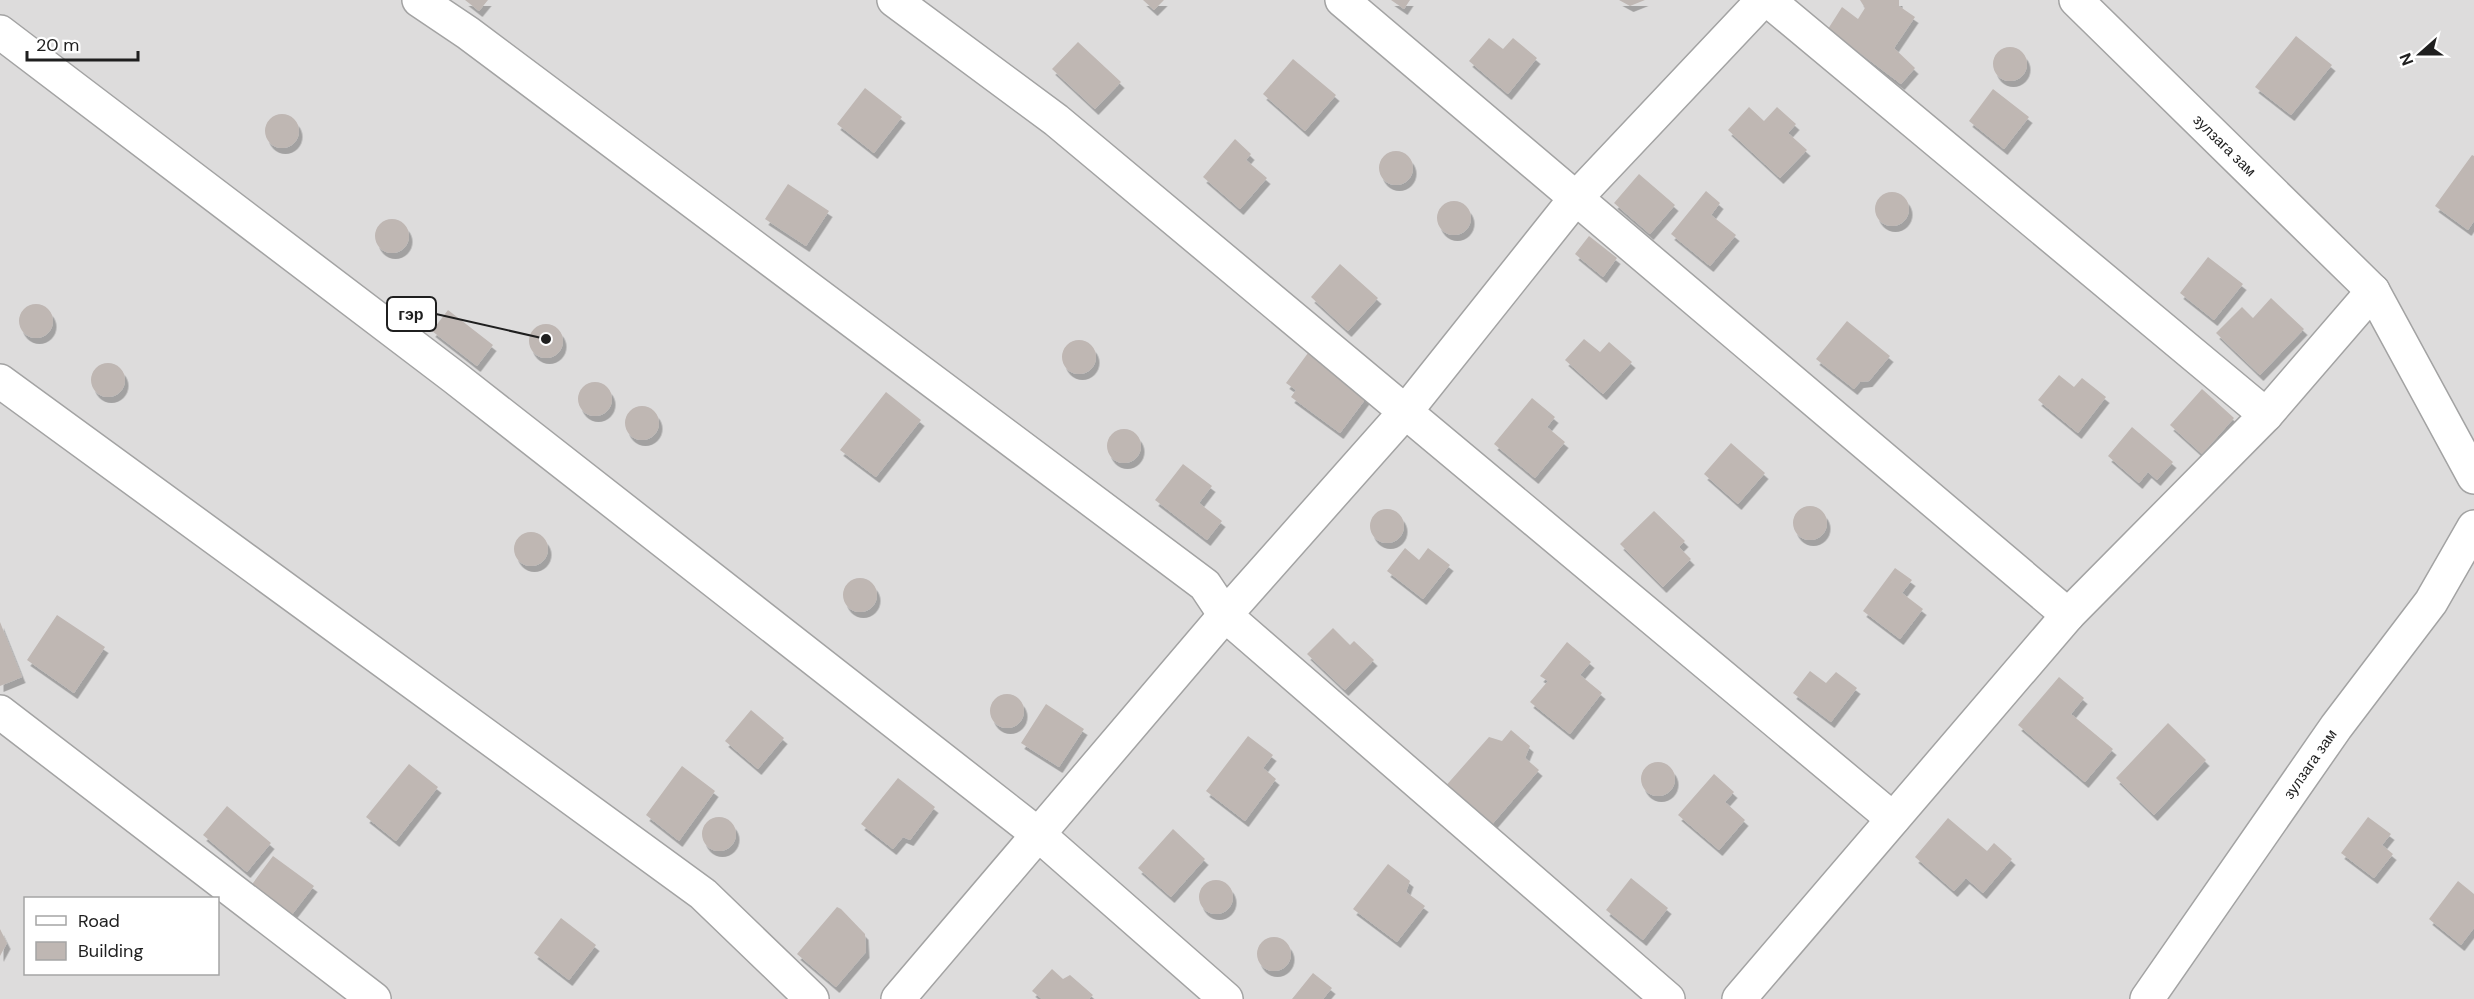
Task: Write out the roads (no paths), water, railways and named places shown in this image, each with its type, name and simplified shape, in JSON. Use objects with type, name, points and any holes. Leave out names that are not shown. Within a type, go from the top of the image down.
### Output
[{"type":"street","points":[[419,0],[496,55],[1205,585],[1225,615],[1668,999]]},
{"type":"street","points":[[894,0],[1056,120],[1893,819]]},
{"type":"street","points":[[1342,0],[2068,615]]},
{"type":"street","points":[[898,999],[1225,615],[1406,411],[1575,199],[1762,0]]},
{"type":"street","points":[[1768,0],[2265,415]]},
{"type":"street","name":"зулзага зам","points":[[2076,0],[2373,291],[2474,477]]},
{"type":"street","points":[[0,32],[454,377],[1039,835],[1226,999]]},
{"type":"street","points":[[1739,999],[2068,615],[2265,415],[2373,291]]},
{"type":"street","points":[[0,381],[703,894],[812,999]]},
{"type":"street","name":"зулзага зам","points":[[2147,999],[2336,727],[2431,603],[2474,527]]},
{"type":"street","points":[[0,712],[374,999]]},
{"type":"place","name":"гэр","points":[[546,339]]}]
